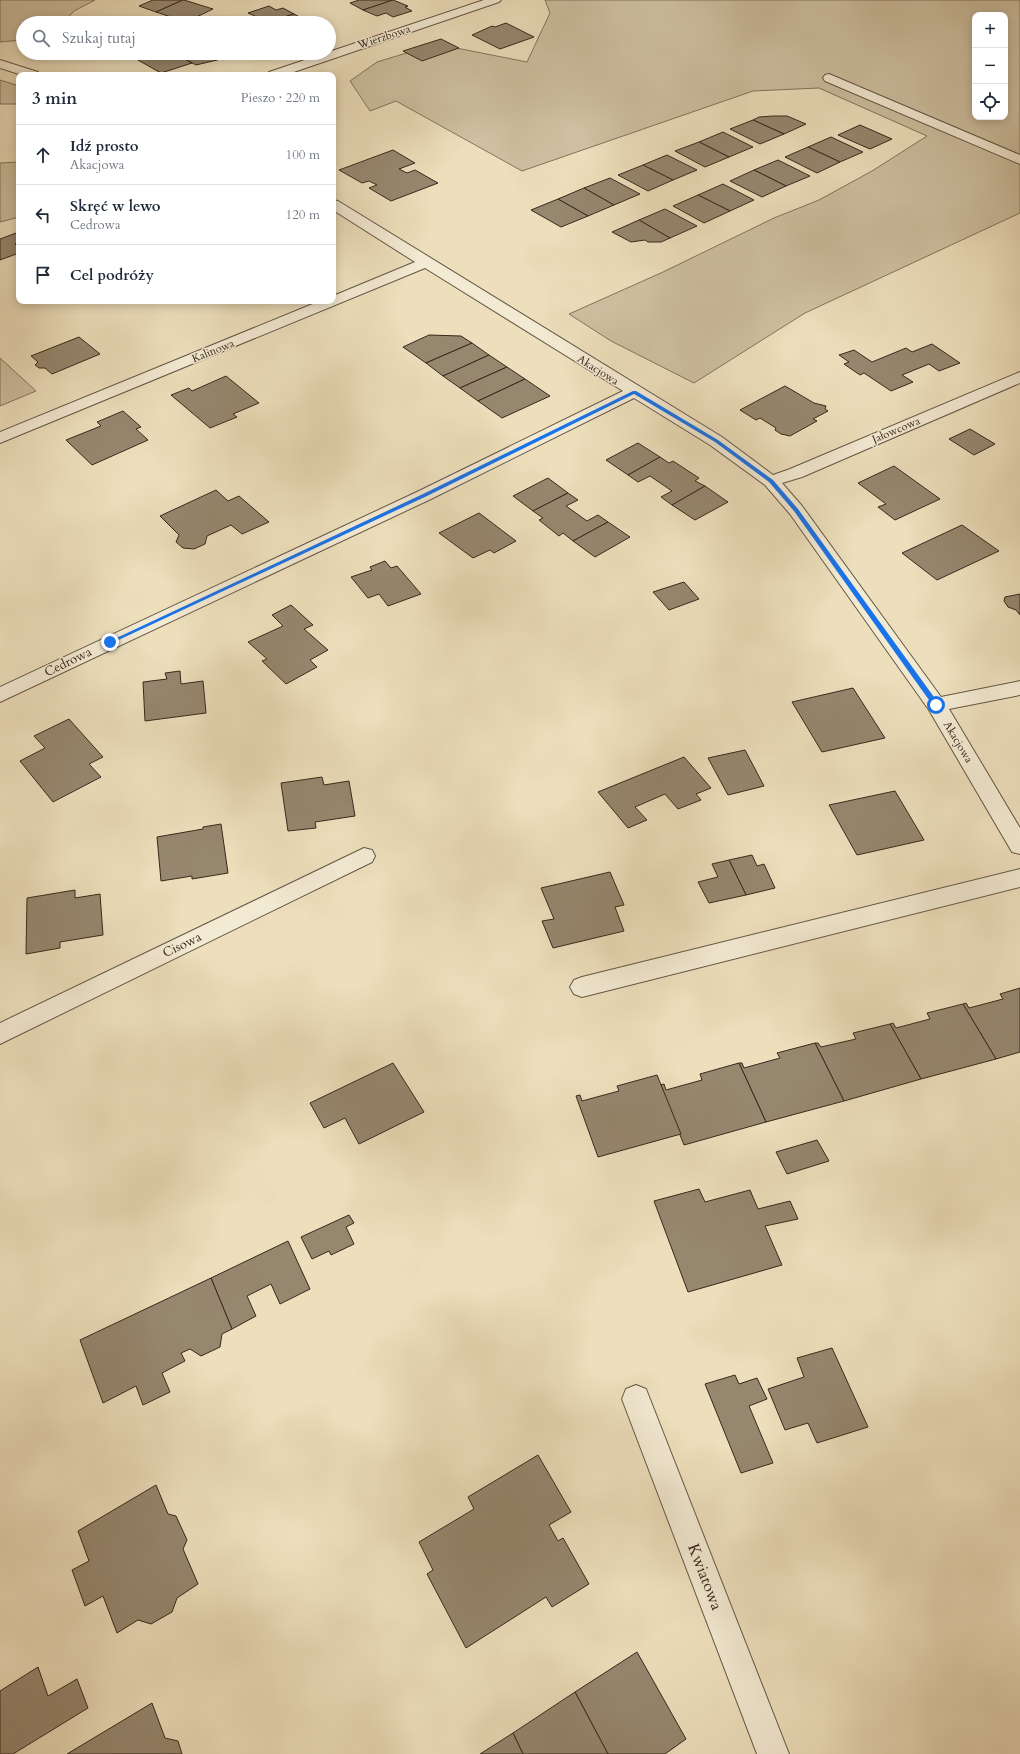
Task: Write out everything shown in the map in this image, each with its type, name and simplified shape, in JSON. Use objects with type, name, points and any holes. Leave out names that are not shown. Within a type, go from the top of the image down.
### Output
[{"type":"street","name":"Wierzbowa","points":[[336,54],[495,0]]},
{"type":"street","name":"Wierzbowa","points":[[282,72],[317,60]]},
{"type":"street","points":[[0,64],[25,72]]},
{"type":"street","points":[[829,78],[1020,160]]},
{"type":"street","name":"Akacjowa","points":[[336,206],[425,263],[716,441],[771,481],[796,510],[936,705],[1020,846]]},
{"type":"street","name":"Kalinowa","points":[[336,300],[425,263]]},
{"type":"street","name":"Kalinowa","points":[[0,438],[325,304]]},
{"type":"street","name":"Jałowcowa","points":[[771,481],[796,473],[1020,377]]},
{"type":"street","name":"Cedrowa","points":[[0,695],[446,485],[634,392]]},
{"type":"street","points":[[936,705],[1020,688]]},
{"type":"street","name":"Cisowa","points":[[0,1034],[364,856]]},
{"type":"street","points":[[582,987],[1020,878]]},
{"type":"street","name":"Kwiatowa","points":[[636,1399],[773,1754]]},
{"type":"shaded area","points":[[0,0],[95,0],[74,11],[69,16],[16,16],[16,41],[0,42]]},
{"type":"shaded area","points":[[545,0],[1020,0],[1020,213],[805,313],[694,383],[611,341],[569,314],[663,272],[774,218],[819,200],[872,171],[927,136],[819,88],[753,91],[522,171],[396,101],[370,111],[350,81],[377,62],[436,44],[527,62],[550,13]]},
{"type":"shaded area","points":[[0,80],[16,85],[16,104],[0,104]]},
{"type":"shaded area","points":[[16,162],[16,218],[0,222],[0,163]]},
{"type":"shaded area","points":[[0,358],[36,391],[0,406]]},
{"type":"building","points":[[153,0],[183,0],[156,12],[139,6]]},
{"type":"building","points":[[183,0],[213,9],[198,16],[168,16],[156,12]]},
{"type":"building","points":[[359,0],[393,0],[363,10],[350,3]]},
{"type":"building","points":[[393,0],[408,6],[405,7],[412,11],[393,17],[386,13],[377,16],[363,10]]},
{"type":"building","points":[[269,6],[276,10],[283,8],[294,14],[288,16],[255,16],[248,13]]},
{"type":"building","points":[[294,14],[298,16],[288,16]]},
{"type":"building","points":[[506,23],[534,37],[500,49],[472,35],[492,26],[495,27]]},
{"type":"building","points":[[441,39],[459,48],[422,61],[403,51]]},
{"type":"building","points":[[138,60],[187,60],[192,63],[164,72],[159,72]]},
{"type":"building","points":[[187,60],[217,60],[196,65]]},
{"type":"building","points":[[787,116],[806,124],[784,134],[753,120],[759,117]]},
{"type":"building","points":[[753,120],[784,134],[760,144],[730,129]]},
{"type":"building","points":[[860,125],[892,139],[870,149],[838,135]]},
{"type":"building","points":[[723,132],[753,147],[729,157],[699,142]]},
{"type":"building","points":[[831,137],[863,152],[840,162],[808,147]]},
{"type":"building","points":[[699,142],[729,157],[705,167],[675,151]]},
{"type":"building","points":[[808,147],[840,162],[817,173],[785,157]]},
{"type":"building","points":[[393,150],[415,163],[399,169],[407,173],[415,170],[438,183],[391,201],[369,188],[377,185],[369,181],[362,183],[339,170]]},
{"type":"building","points":[[667,155],[697,170],[673,180],[643,165]]},
{"type":"building","points":[[778,160],[810,176],[786,186],[754,170]]},
{"type":"building","points":[[643,165],[673,180],[648,191],[618,175]]},
{"type":"building","points":[[754,170],[786,186],[762,197],[730,181]]},
{"type":"building","points":[[610,178],[640,194],[614,205],[584,188]]},
{"type":"building","points":[[723,184],[754,200],[730,211],[698,195]]},
{"type":"building","points":[[584,188],[614,205],[588,216],[558,199]]},
{"type":"building","points":[[698,195],[730,211],[704,223],[673,206]]},
{"type":"building","points":[[558,199],[588,216],[561,227],[531,210]]},
{"type":"building","points":[[665,209],[697,226],[670,238],[639,220]]},
{"type":"building","points":[[639,220],[670,238],[661,242],[648,242],[645,240],[631,242],[612,232]]},
{"type":"building","points":[[16,233],[16,254],[0,260],[0,239]]},
{"type":"building","points":[[429,335],[461,336],[472,343],[426,363],[403,347]]},
{"type":"building","points":[[79,337],[100,354],[52,374],[45,368],[39,368],[35,365],[38,362],[31,356]]},
{"type":"building","points":[[472,343],[489,355],[443,376],[426,363]]},
{"type":"building","points":[[932,344],[960,363],[939,371],[929,364],[902,375],[913,382],[891,391],[864,373],[860,375],[844,364],[849,362],[839,355],[854,350],[872,362],[906,348],[912,352]]},
{"type":"building","points":[[489,355],[507,367],[460,388],[443,376]]},
{"type":"building","points":[[507,367],[525,379],[478,401],[460,388]]},
{"type":"building","points":[[226,376],[259,403],[233,414],[237,417],[210,428],[171,395],[189,388],[192,391]]},
{"type":"building","points":[[525,379],[550,396],[502,418],[478,401]]},
{"type":"building","points":[[785,386],[814,403],[826,406],[825,409],[828,411],[813,419],[817,421],[790,436],[781,434],[775,430],[776,428],[760,418],[756,420],[740,410]]},
{"type":"building","points":[[123,411],[141,427],[136,429],[148,440],[92,465],[66,440],[101,426],[97,422]]},
{"type":"building","points":[[970,429],[995,444],[974,455],[949,439]]},
{"type":"building","points":[[638,443],[660,457],[628,475],[606,460]]},
{"type":"building","points":[[660,457],[669,463],[673,461],[699,478],[695,481],[705,486],[672,505],[661,497],[672,491],[650,476],[638,482],[628,475]]},
{"type":"building","points":[[894,466],[940,499],[895,520],[878,507],[886,504],[858,483]]},
{"type":"building","points":[[548,478],[568,493],[533,511],[513,496]]},
{"type":"building","points":[[705,486],[728,502],[695,520],[672,505]]},
{"type":"building","points":[[216,490],[228,501],[239,496],[269,522],[242,534],[231,525],[207,536],[205,544],[194,549],[183,548],[176,542],[179,535],[160,516]]},
{"type":"building","points":[[568,493],[578,500],[566,506],[587,521],[598,515],[608,522],[573,541],[563,533],[559,536],[539,520],[543,518],[533,511]]},
{"type":"building","points":[[479,513],[516,541],[494,553],[490,550],[473,558],[439,533]]},
{"type":"building","points":[[608,522],[630,537],[595,557],[573,541]]},
{"type":"building","points":[[962,525],[999,551],[937,580],[902,553]]},
{"type":"building","points":[[385,561],[391,568],[397,566],[421,594],[388,606],[379,594],[368,598],[351,577],[372,570],[370,567]]},
{"type":"building","points":[[684,582],[699,599],[669,610],[653,592]]},
{"type":"building","points":[[1020,594],[1020,615],[1016,610],[1008,607],[1004,601],[1005,597]]},
{"type":"building","points":[[291,605],[313,625],[304,629],[328,650],[310,660],[317,667],[286,684],[262,661],[267,659],[248,642],[283,626],[272,615]]},
{"type":"building","points":[[180,671],[181,684],[203,681],[206,713],[145,721],[143,682],[167,679],[165,673]]},
{"type":"building","points":[[853,688],[885,738],[822,752],[792,702]]},
{"type":"building","points":[[69,719],[103,757],[89,764],[101,777],[53,802],[20,761],[45,748],[34,736]]},
{"type":"building","points":[[745,750],[764,786],[728,795],[708,758]]},
{"type":"building","points":[[684,757],[711,788],[696,794],[701,800],[678,809],[665,794],[635,807],[647,820],[628,828],[598,792]]},
{"type":"building","points":[[322,777],[324,785],[349,781],[355,816],[315,822],[316,828],[288,831],[281,783]]},
{"type":"building","points":[[895,791],[924,840],[857,855],[829,805]]},
{"type":"building","points":[[221,824],[228,873],[192,879],[192,876],[161,881],[157,837],[203,829],[203,827]]},
{"type":"building","points":[[752,855],[757,866],[764,864],[775,888],[746,895],[729,860]]},
{"type":"building","points":[[729,860],[746,895],[709,903],[698,882],[718,877],[712,864]]},
{"type":"building","points":[[610,872],[624,905],[615,907],[624,931],[553,948],[542,921],[554,919],[541,888]]},
{"type":"building","points":[[75,890],[75,898],[100,894],[103,935],[60,942],[60,948],[26,954],[27,898]]},
{"type":"building","points":[[1020,988],[1020,1052],[996,1059],[963,1004],[966,1003],[969,1008],[1003,999],[1000,994]]},
{"type":"building","points":[[963,1004],[996,1059],[921,1079],[890,1024],[893,1023],[896,1028],[930,1019],[927,1013]]},
{"type":"building","points":[[890,1024],[921,1079],[844,1101],[815,1043],[818,1043],[821,1047],[856,1039],[853,1033]]},
{"type":"building","points":[[815,1043],[844,1101],[766,1122],[739,1063],[742,1063],[744,1068],[780,1058],[777,1053]]},
{"type":"building","points":[[393,1063],[424,1112],[359,1144],[345,1118],[324,1128],[310,1103]]},
{"type":"building","points":[[739,1063],[766,1122],[684,1145],[660,1085],[664,1084],[666,1090],[702,1080],[700,1074]]},
{"type":"building","points":[[657,1075],[681,1134],[598,1157],[576,1096],[580,1095],[582,1101],[619,1091],[617,1086]]},
{"type":"building","points":[[817,1140],[829,1161],[787,1174],[776,1152]]},
{"type":"building","points":[[699,1189],[705,1202],[750,1190],[758,1209],[790,1201],[798,1219],[765,1226],[782,1265],[688,1292],[654,1201]]},
{"type":"building","points":[[349,1215],[354,1223],[346,1227],[354,1244],[331,1255],[329,1251],[312,1259],[301,1237]]},
{"type":"building","points":[[288,1241],[310,1289],[280,1304],[271,1284],[247,1296],[256,1316],[232,1329],[211,1278]]},
{"type":"building","points":[[211,1278],[232,1329],[222,1334],[220,1347],[201,1356],[190,1349],[181,1353],[185,1361],[162,1373],[170,1392],[143,1405],[136,1386],[103,1403],[80,1340]]},
{"type":"building","points":[[832,1348],[868,1427],[817,1443],[808,1423],[785,1430],[768,1389],[804,1377],[797,1358]]},
{"type":"building","points":[[735,1375],[739,1384],[757,1378],[767,1399],[749,1406],[773,1463],[741,1473],[705,1384]]},
{"type":"building","points":[[538,1455],[571,1512],[549,1525],[558,1541],[563,1538],[589,1584],[552,1607],[546,1597],[466,1648],[427,1574],[433,1570],[419,1542],[474,1509],[468,1497]]},
{"type":"building","points":[[156,1485],[168,1514],[176,1516],[187,1540],[183,1549],[198,1584],[177,1598],[172,1612],[151,1624],[138,1620],[117,1633],[103,1596],[85,1606],[72,1570],[89,1561],[78,1531]]},
{"type":"building","points":[[637,1652],[686,1739],[665,1754],[608,1754],[575,1692]]},
{"type":"building","points":[[38,1667],[48,1696],[77,1679],[88,1708],[13,1754],[0,1754],[0,1691]]},
{"type":"building","points":[[575,1692],[608,1754],[523,1754],[513,1733]]},
{"type":"building","points":[[152,1703],[165,1738],[178,1741],[182,1754],[67,1754]]},
{"type":"building","points":[[513,1733],[523,1754],[480,1754]]},
{"type":"route","points":[[110,642],[528,446],[634,392],[716,441],[771,481],[796,510],[936,705]]}]
